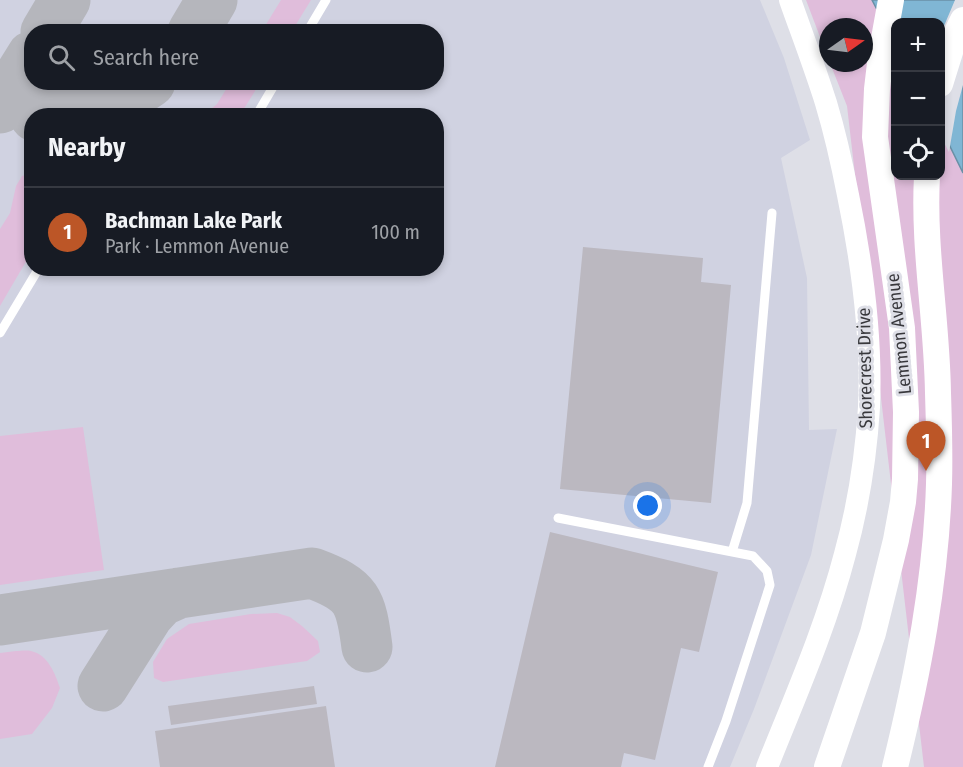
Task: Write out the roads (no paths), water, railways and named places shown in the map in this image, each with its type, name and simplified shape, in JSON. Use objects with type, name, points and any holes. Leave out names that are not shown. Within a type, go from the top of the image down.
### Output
[{"type":"main road","name":"Lemmon Avenue","points":[[827,767],[873,633],[896,540],[905,479],[906,412],[902,328],[875,137],[877,89],[891,0]]},
{"type":"main road","points":[[944,72],[955,36],[963,20]]},
{"type":"main road","name":"Lemmon Avenue","points":[[895,767],[923,640],[934,557],[939,484],[938,391],[927,237],[927,180]]},
{"type":"street","name":"Shorecrest Drive","points":[[767,767],[829,608],[839,576],[852,527],[869,406],[868,344],[856,235],[841,161],[826,104],[790,0]]},
{"type":"lane","points":[[312,24],[326,0]]},
{"type":"lane","points":[[261,108],[271,90]]},
{"type":"lane","points":[[732,552],[747,502],[772,213]]},
{"type":"lane","points":[[0,333],[34,276]]},
{"type":"lane","points":[[558,518],[753,556],[767,572],[770,585],[726,721],[708,767]]},
{"type":"water","points":[[872,0],[963,0],[963,173],[945,136],[945,18],[891,18],[891,36]]},
{"type":"place","name":"Bachman Lake Park","points":[[926,471]]}]
